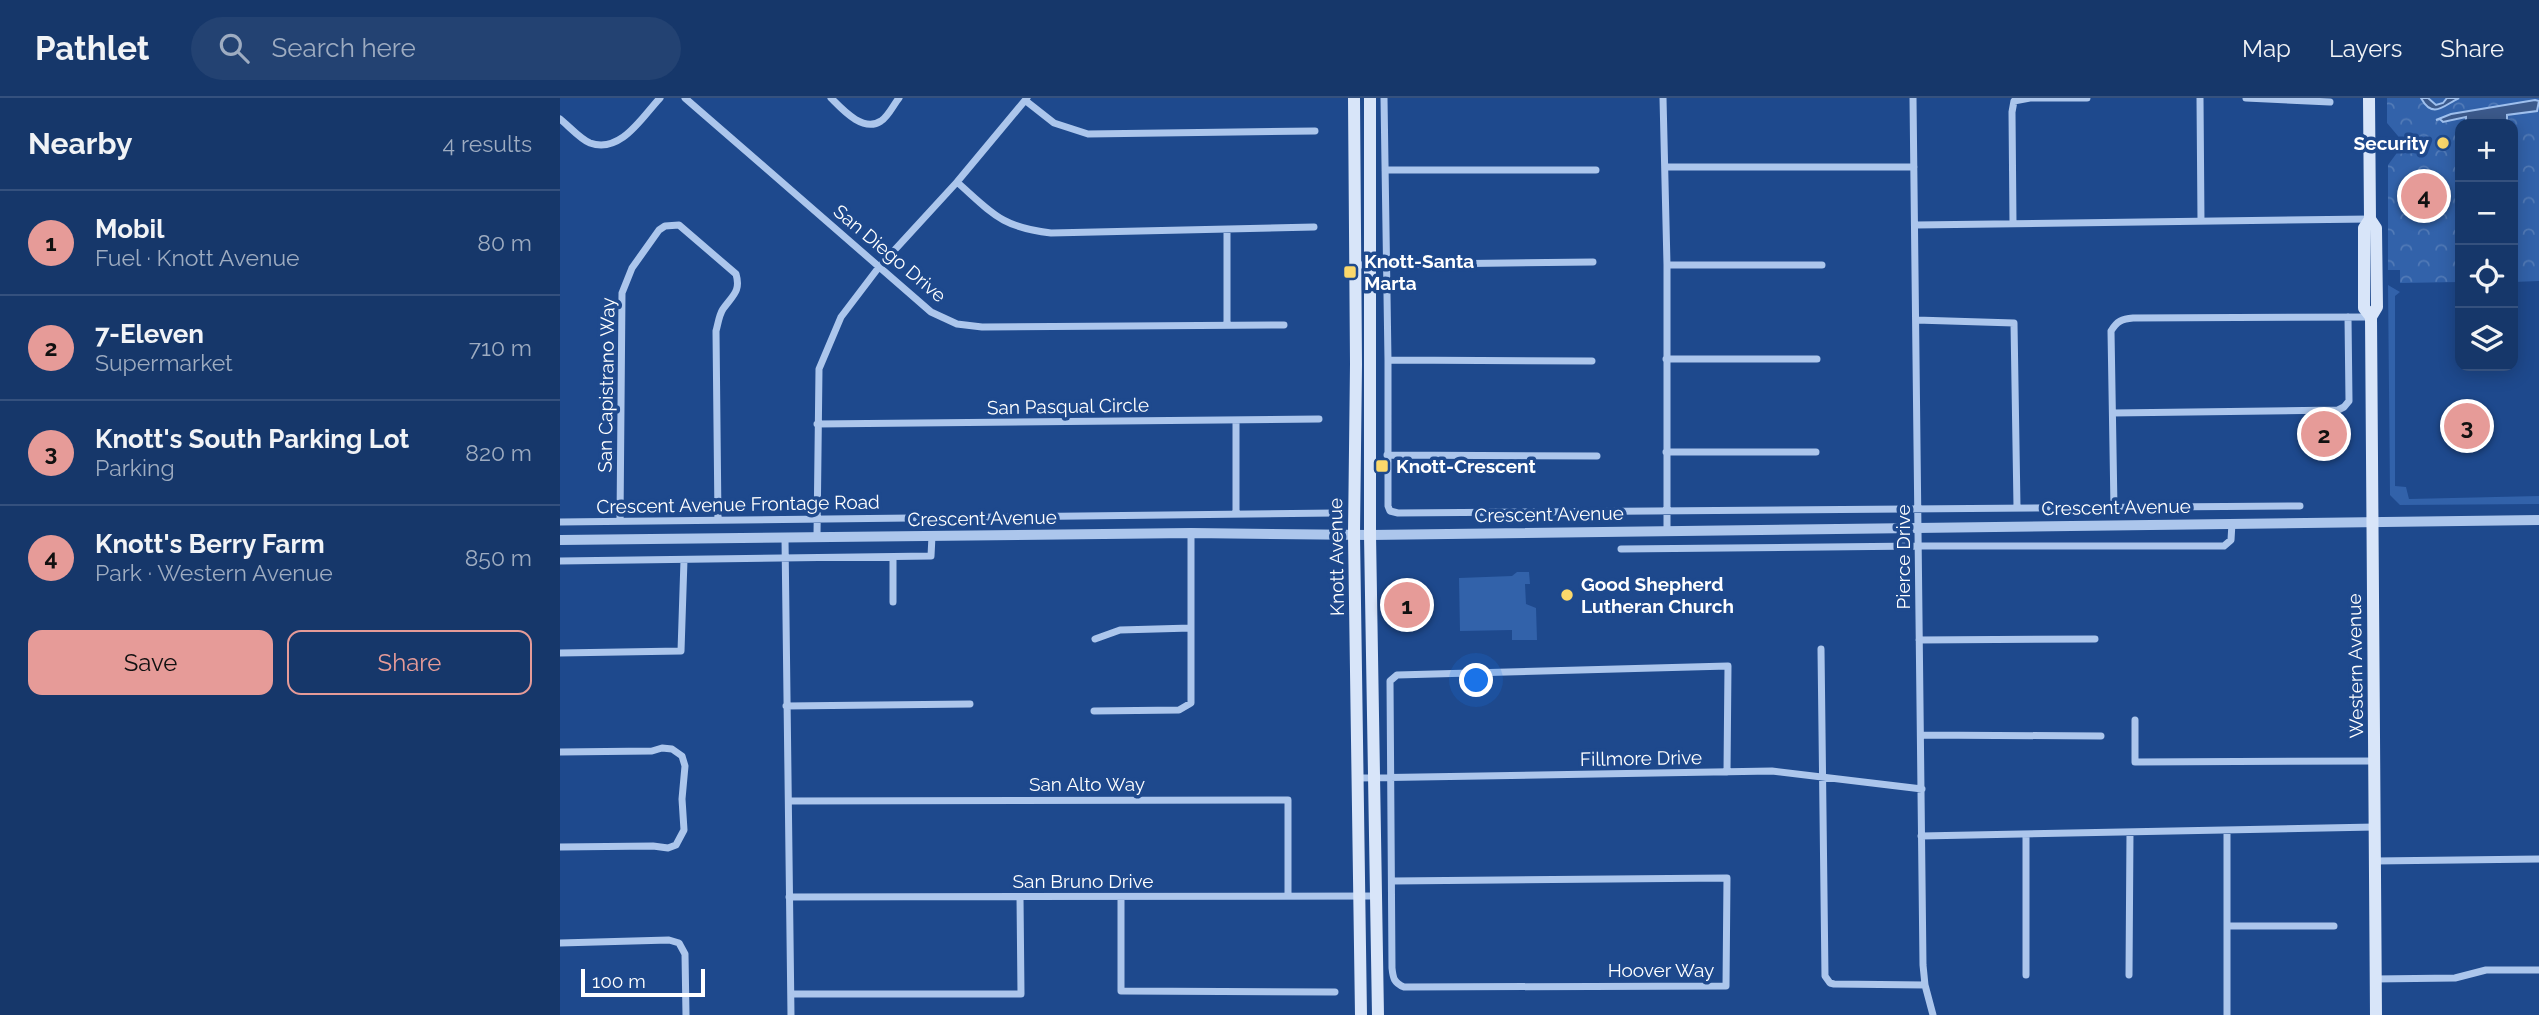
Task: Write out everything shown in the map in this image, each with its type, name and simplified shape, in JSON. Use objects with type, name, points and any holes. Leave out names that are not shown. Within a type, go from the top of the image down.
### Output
[{"type":"main road","name":"Knott Avenue","points":[[1353,98],[1354,534],[1361,1015]]},
{"type":"main road","name":"Knott Avenue","points":[[1370,98],[1370,534],[1378,1015]]},
{"type":"main road","name":"Western Avenue","points":[[2369,98],[2370,219],[2364,228],[2364,307],[2371,317],[2376,1015]]},
{"type":"main road","points":[[1357,681],[1373,680]]},
{"type":"street","points":[[560,119],[588,143],[604,145],[622,139],[660,98]]},
{"type":"street","name":"San Diego Drive","points":[[685,98],[931,312],[957,324],[982,327],[1284,325]]},
{"type":"street","points":[[831,98],[852,117],[867,124],[881,121],[899,98]]},
{"type":"street","points":[[1384,98],[1387,455],[1597,456]]},
{"type":"street","points":[[1663,98],[1667,265],[1667,529]]},
{"type":"street","name":"Pierce Drive","points":[[1913,98],[1921,836],[1925,985],[1933,1015]]},
{"type":"street","points":[[2013,223],[2014,101],[2030,98],[2087,98]]},
{"type":"street","points":[[2200,98],[2201,221]]},
{"type":"street","points":[[2246,98],[2330,102]]},
{"type":"street","points":[[817,536],[819,369],[841,317],[879,267],[957,182],[1027,99],[1054,123],[1088,134],[1315,131]]},
{"type":"street","points":[[1665,167],[1914,167]]},
{"type":"street","points":[[1385,170],[1596,170]]},
{"type":"street","points":[[957,182],[997,218],[1023,229],[1051,233],[1314,227]]},
{"type":"street","points":[[1916,225],[2370,219]]},
{"type":"street","name":"San Capistrano Way","points":[[621,521],[622,293],[639,255],[659,230],[673,225],[679,225],[736,274],[739,283],[738,291],[722,311],[716,331],[718,520]]},
{"type":"street","points":[[1227,230],[1227,324]]},
{"type":"street","points":[[1355,265],[1593,262]]},
{"type":"street","points":[[1667,265],[1822,265]]},
{"type":"street","points":[[2113,413],[2338,410],[2349,401],[2348,317]]},
{"type":"street","points":[[2114,508],[2111,331],[2116,323],[2124,319],[2371,317]]},
{"type":"street","points":[[1916,320],[2014,323],[2017,507]]},
{"type":"street","points":[[1667,359],[1817,359]]},
{"type":"street","points":[[1388,360],[1592,361]]},
{"type":"street","name":"San Pasqual Circle","points":[[817,424],[1319,419]]},
{"type":"street","points":[[1236,420],[1236,514]]},
{"type":"street","points":[[1665,452],[1816,452]]},
{"type":"street","name":"Crescent Avenue","points":[[1387,455],[1388,506],[1390,511],[1398,513],[2300,506]]},
{"type":"street","name":"Crescent Avenue Frontage Road","points":[[560,522],[1335,513]]},
{"type":"street","name":"Crescent Avenue","points":[[560,540],[1191,533],[1370,534],[2539,520]]},
{"type":"street","points":[[1620,549],[2224,546],[2231,540],[2232,523]]},
{"type":"street","points":[[1094,711],[1180,710],[1191,703],[1191,533]]},
{"type":"street","points":[[560,561],[931,556],[932,536]]},
{"type":"street","points":[[785,538],[791,1015]]},
{"type":"street","points":[[893,558],[894,601]]},
{"type":"street","points":[[560,653],[681,651],[684,560]]},
{"type":"street","points":[[1095,639],[1119,630],[1191,628]]},
{"type":"street","points":[[1919,640],[2095,639]]},
{"type":"street","points":[[1821,649],[1824,972],[1829,985],[1925,985]]},
{"type":"street","points":[[1393,881],[1390,681],[1393,676],[1728,666],[1727,772]]},
{"type":"street","points":[[786,706],[970,704]]},
{"type":"street","points":[[2135,720],[2135,762],[2375,761]]},
{"type":"street","points":[[1921,736],[2101,736]]},
{"type":"street","points":[[560,752],[672,749],[682,756],[685,766],[682,799],[684,830],[676,845],[668,848],[560,847]]},
{"type":"street","name":"Fillmore Drive","points":[[1359,778],[1772,771],[1922,789]]},
{"type":"street","name":"San Alto Way","points":[[789,801],[1288,800],[1288,896]]},
{"type":"street","points":[[1921,836],[2375,827]]},
{"type":"street","points":[[2227,830],[2227,1015]]},
{"type":"street","points":[[2129,975],[2130,832]]},
{"type":"street","points":[[2026,834],[2026,975]]},
{"type":"street","points":[[2375,860],[2539,859]]},
{"type":"street","name":"Hoover Way","points":[[1727,878],[1726,986],[1404,987],[1398,985],[1394,979],[1392,968],[1393,881],[1727,878]]},
{"type":"street","name":"San Bruno Drive","points":[[789,897],[1377,896]]},
{"type":"street","points":[[791,995],[1021,995],[1020,897]]},
{"type":"street","points":[[1121,897],[1121,991],[1335,992]]},
{"type":"street","points":[[2227,926],[2334,926]]},
{"type":"street","points":[[560,943],[669,940],[679,943],[685,954],[686,1015]]},
{"type":"street","points":[[2375,979],[2455,978],[2486,970],[2539,970]]},
{"type":"green space","points":[[2387,98],[2539,98],[2539,281],[2518,282],[2518,119],[2455,119],[2455,282],[2400,283],[2400,270],[2388,270],[2388,165],[2399,150],[2398,136],[2387,123]]},
{"type":"green space","points":[[2388,285],[2400,292],[2395,296],[2395,486],[2406,487],[2409,499],[2539,496],[2539,504],[2400,505],[2390,495]]},
{"type":"green space","points":[[1517,572],[1529,572],[1530,584],[1525,584],[1526,604],[1536,608],[1537,640],[1512,640],[1512,630],[1460,631],[1459,578],[1512,576]]},
{"type":"shaded area","points":[[2421,98],[2428,98],[2436,105],[2447,98],[2459,98],[2434,110],[2425,105]]},
{"type":"shaded area","points":[[2539,101],[2537,111],[2507,115],[2507,119],[2466,117],[2443,122],[2436,120],[2451,114]]},
{"type":"place","name":"Security","points":[[2443,143]]},
{"type":"place","name":"Knott's Berry Farm","points":[[2424,196]]},
{"type":"place","name":"Knott-Santa Marta","points":[[1350,272]]},
{"type":"place","name":"Knott's South Parking Lot","points":[[2467,426]]},
{"type":"place","name":"7-Eleven","points":[[2324,434]]},
{"type":"place","name":"Knott-Crescent","points":[[1382,466]]},
{"type":"place","name":"Good Shepherd Lutheran Church","points":[[1567,595]]},
{"type":"place","name":"Mobil","points":[[1407,605]]}]
